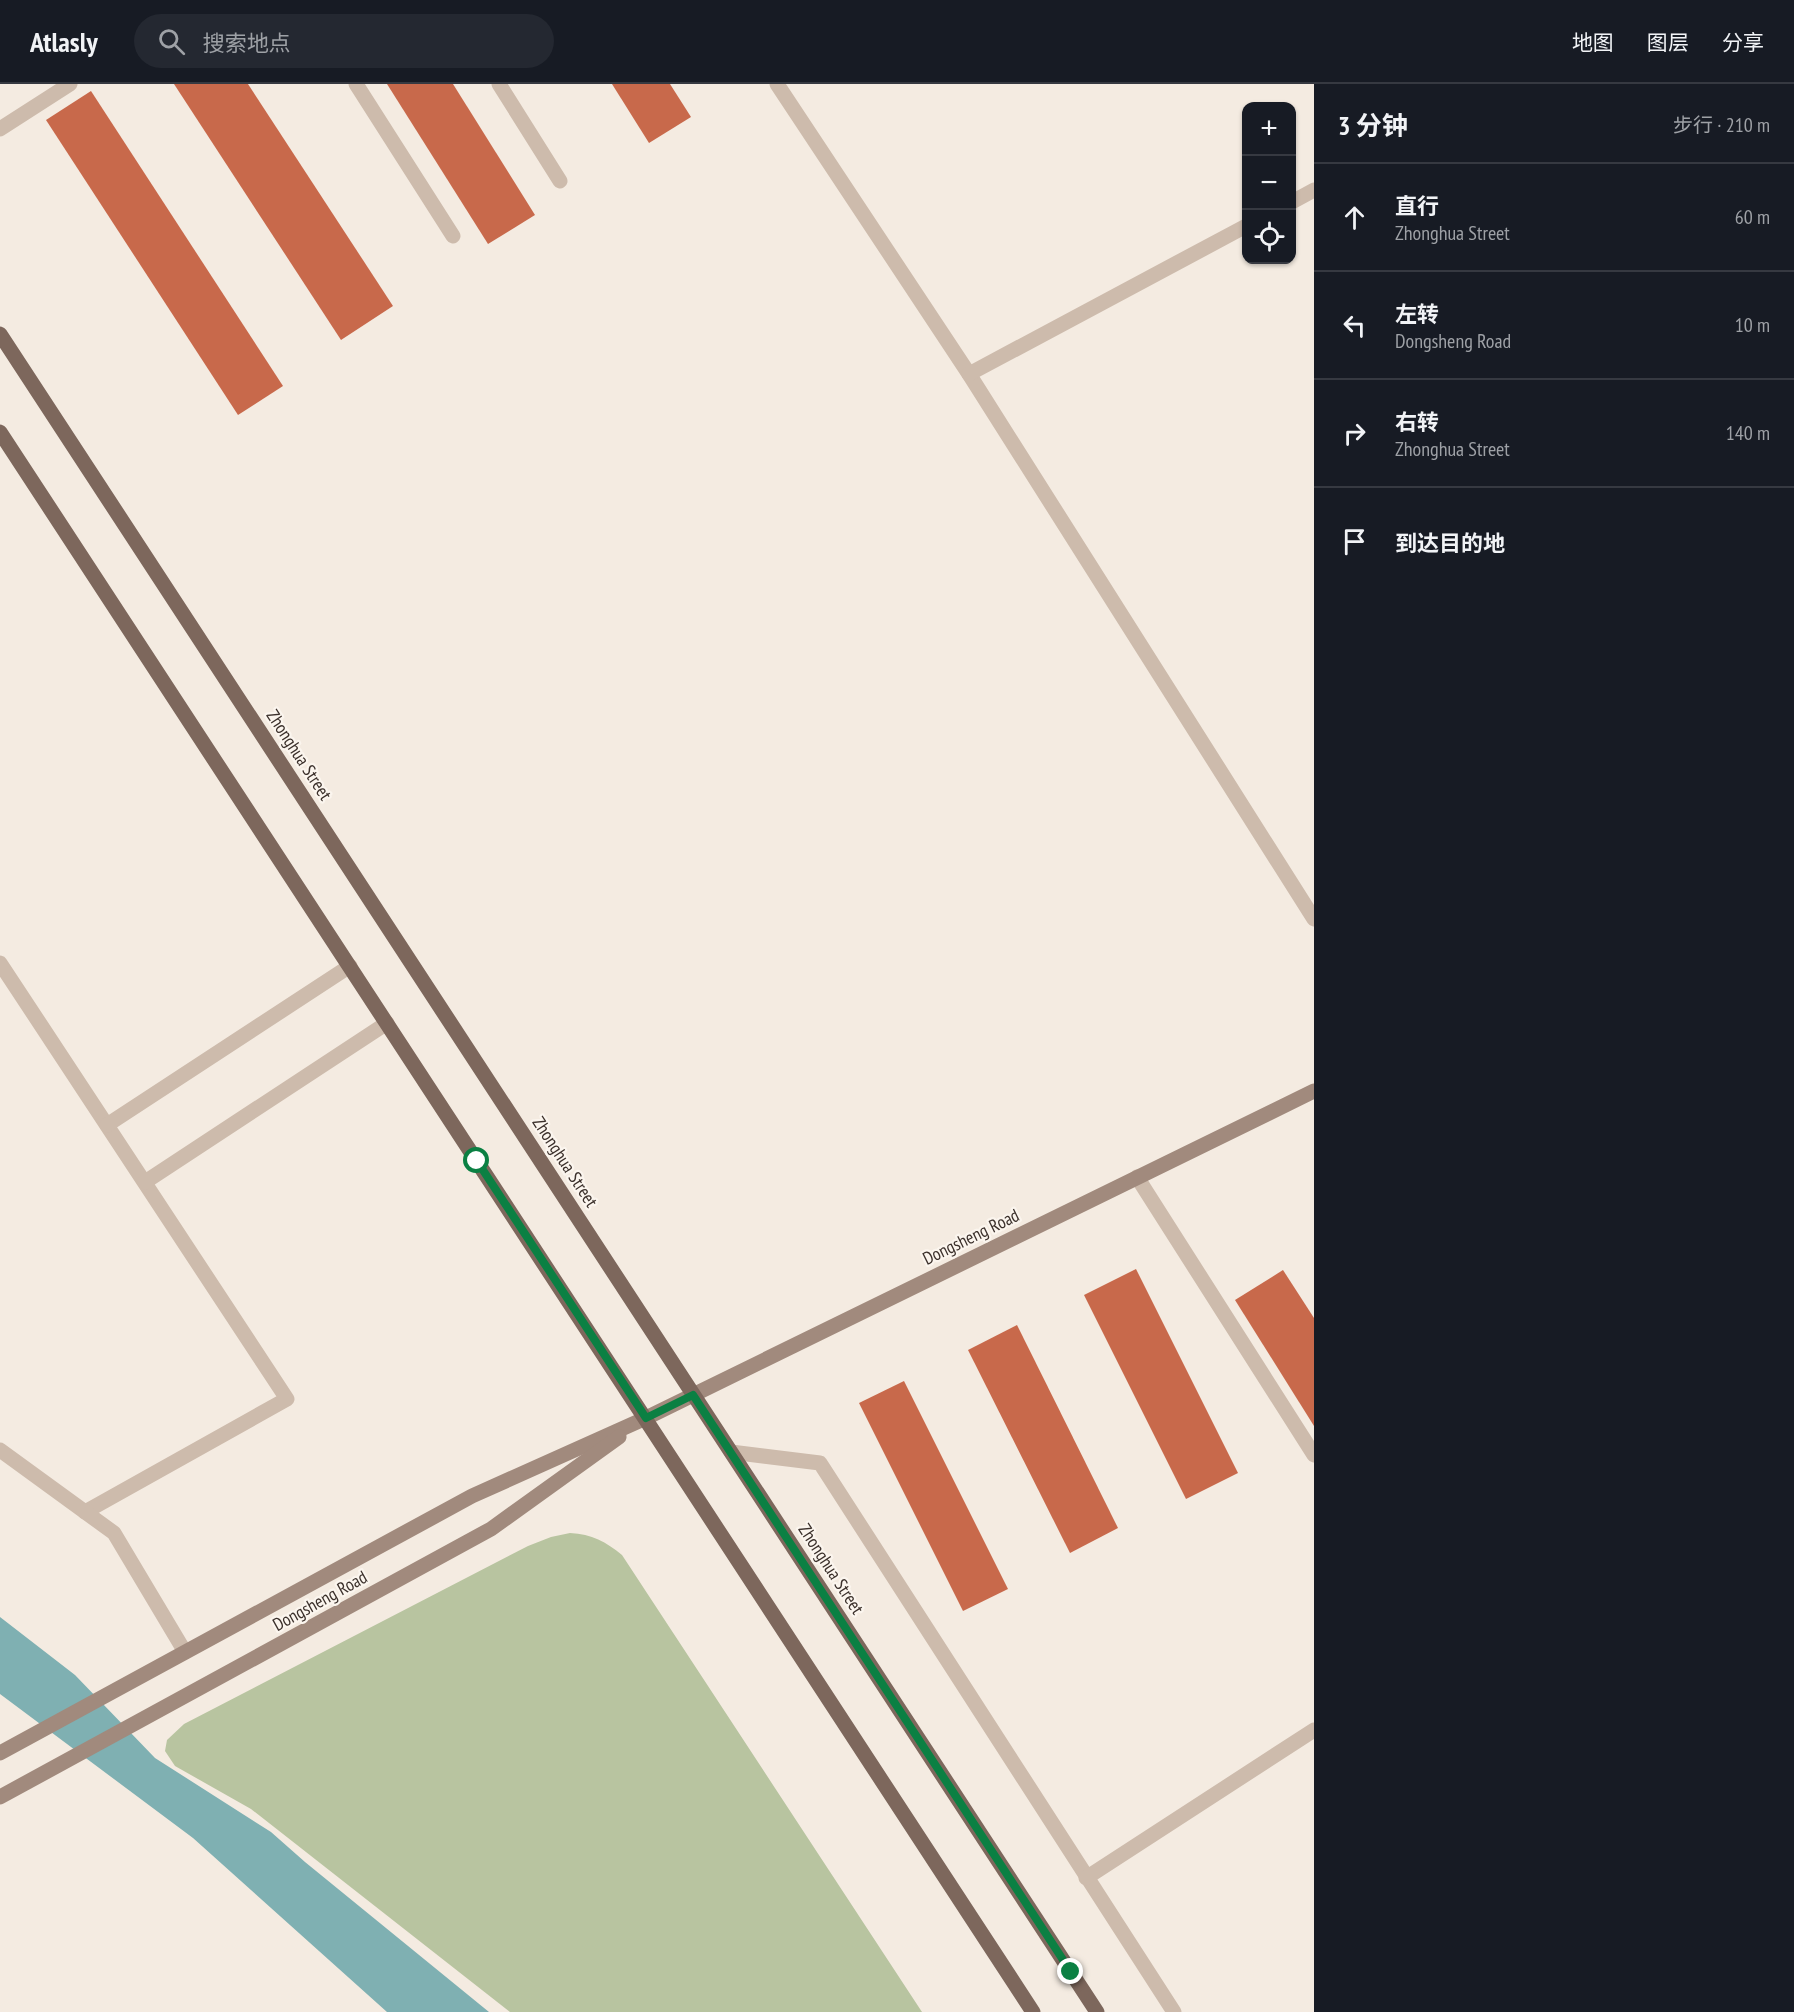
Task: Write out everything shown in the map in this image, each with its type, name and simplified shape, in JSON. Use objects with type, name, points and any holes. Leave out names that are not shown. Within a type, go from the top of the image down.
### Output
[{"type":"main road","name":"Zhonghua Street","points":[[0,334],[1097,2012]]},
{"type":"main road","points":[[0,432],[1034,2012]]},
{"type":"main road","name":"Dongsheng Road","points":[[0,1753],[472,1496],[646,1418],[1314,1091]]},
{"type":"main road","name":"Dongsheng Road","points":[[0,1797],[491,1529],[646,1418]]},
{"type":"street","points":[[0,129],[70,84]]},
{"type":"street","points":[[356,84],[453,236]]},
{"type":"street","points":[[499,84],[560,181]]},
{"type":"street","points":[[777,84],[969,374],[1314,919]]},
{"type":"street","points":[[1296,200],[1314,190]]},
{"type":"street","points":[[969,374],[1242,228]]},
{"type":"street","points":[[0,963],[287,1399],[85,1512]]},
{"type":"street","points":[[107,1125],[350,966]]},
{"type":"street","points":[[145,1182],[387,1023]]},
{"type":"street","points":[[1137,1177],[1314,1455]]},
{"type":"street","points":[[0,1450],[114,1533],[185,1652]]},
{"type":"street","points":[[731,1452],[820,1463],[1174,2012]]},
{"type":"street","points":[[1086,1878],[1314,1730]]},
{"type":"green space","points":[[570,1533],[598,1540],[622,1555],[922,2012],[510,2012],[251,1809],[175,1766],[165,1751],[167,1740],[184,1724],[528,1546]]},
{"type":"water","points":[[0,1617],[75,1675],[155,1758],[271,1832],[489,2012],[387,2012],[193,1838],[0,1694]]},
{"type":"building","points":[[174,84],[248,84],[393,306],[341,340]]},
{"type":"building","points":[[387,84],[453,84],[535,215],[488,244]]},
{"type":"building","points":[[612,84],[670,84],[691,117],[649,143]]},
{"type":"building","points":[[91,91],[283,386],[238,415],[46,120]]},
{"type":"building","points":[[1136,1269],[1238,1473],[1186,1499],[1084,1295]]},
{"type":"building","points":[[1283,1270],[1314,1318],[1314,1426],[1235,1300]]},
{"type":"building","points":[[1017,1325],[1118,1528],[1070,1553],[968,1350]]},
{"type":"building","points":[[904,1381],[1008,1589],[963,1611],[859,1403]]},
{"type":"route","points":[[477,1161],[646,1418],[693,1395],[1071,1972]]}]
